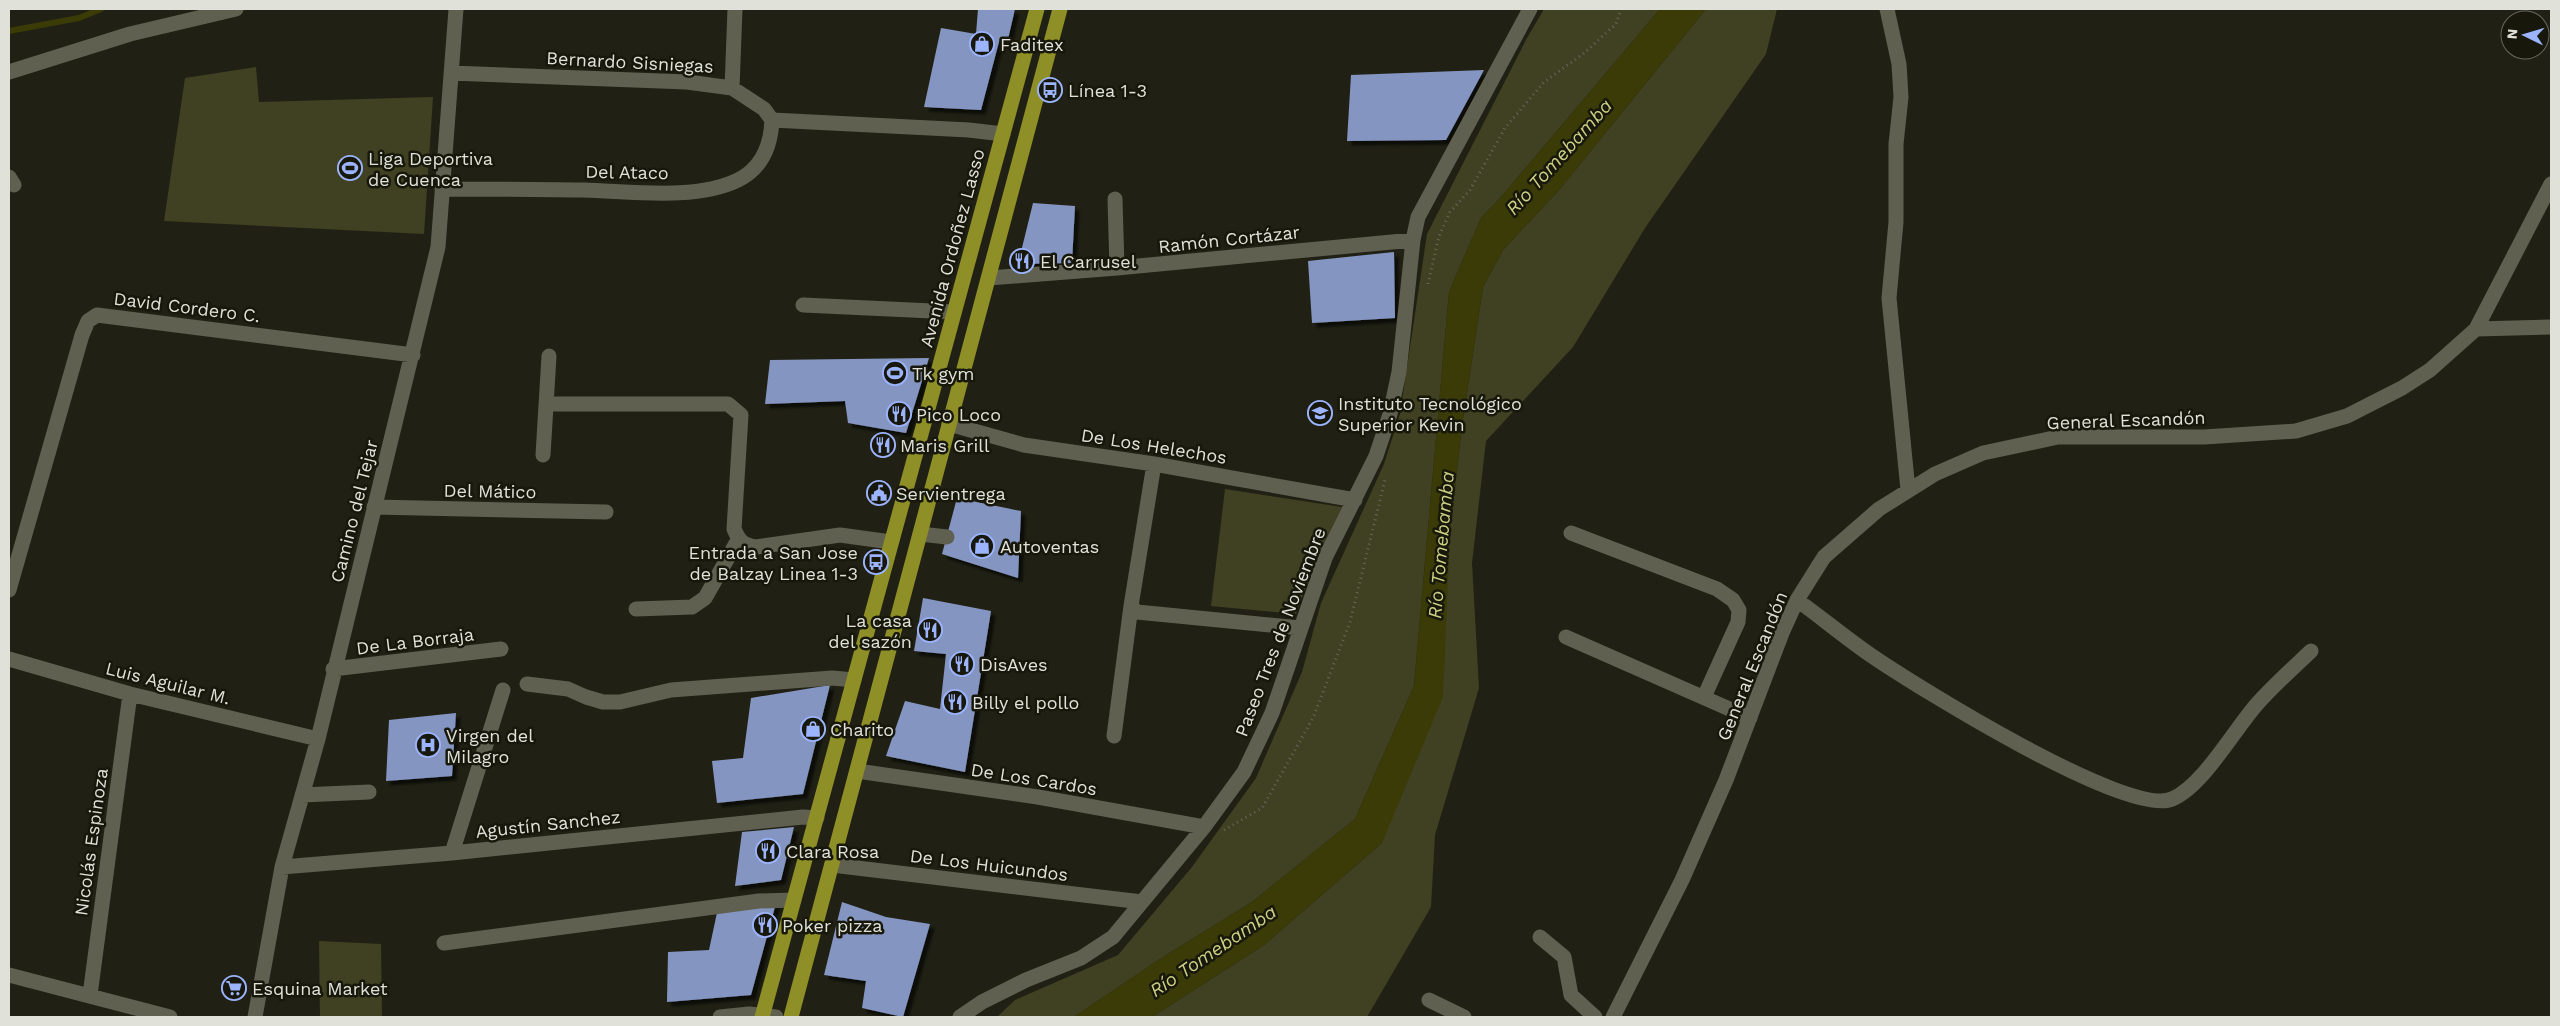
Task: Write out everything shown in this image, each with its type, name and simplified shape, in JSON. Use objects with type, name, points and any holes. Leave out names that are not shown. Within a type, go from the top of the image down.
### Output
[{"type":"main road","name":"Avenida Ordoñez Lasso","points":[[767,1016],[794,900],[1037,9]]},
{"type":"main road","points":[[791,1017],[1060,9]]},
{"type":"street","points":[[9,72],[130,34],[236,9]]},
{"type":"street","name":"Camino del Tejar","points":[[255,1017],[282,867],[318,740],[438,247],[456,9]]},
{"type":"street","points":[[732,88],[735,9]]},
{"type":"street","name":"Paseo Tres de Noviembre","points":[[960,1017],[990,998],[1026,980],[1081,958],[1098,949],[1126,924],[1204,827],[1244,772],[1278,696],[1325,558],[1376,456],[1390,414],[1399,372],[1413,240],[1418,217],[1530,9]]},
{"type":"street","points":[[1886,9],[1899,64],[1901,97],[1896,144],[1896,222],[1889,298],[1908,490]]},
{"type":"street","name":"Bernardo Sisniegas","points":[[452,73],[687,82],[732,88],[764,109],[772,120]]},
{"type":"street","points":[[772,120],[969,130],[1003,134]]},
{"type":"street","name":"Del Ataco","points":[[442,189],[514,188],[696,192],[738,180],[755,166],[767,150],[772,120]]},
{"type":"street","name":"General Escandón","points":[[1614,1017],[1682,880],[1797,600],[1824,557],[1878,509],[1935,474],[1984,453],[2058,437],[2204,437],[2296,431],[2347,416],[2402,388],[2430,370],[2476,329],[2551,184]]},
{"type":"street","points":[[1115,199],[1117,268]]},
{"type":"street","name":"Ramón Cortázar","points":[[989,278],[1413,240]]},
{"type":"street","points":[[803,305],[954,312]]},
{"type":"street","name":"David Cordero C.","points":[[9,590],[82,335],[91,318],[97,315],[413,355]]},
{"type":"street","points":[[2476,329],[2551,327]]},
{"type":"street","points":[[543,455],[548,356]]},
{"type":"street","points":[[546,404],[728,404],[736,408],[741,415],[742,427],[734,529],[738,540],[746,546],[756,547],[840,535],[892,542]]},
{"type":"street","name":"De Los Helechos","points":[[949,424],[1024,445],[1154,464],[1355,500]]},
{"type":"street","points":[[1114,736],[1130,606],[1154,464]]},
{"type":"street","name":"Del Mático","points":[[374,507],[606,512]]},
{"type":"street","points":[[920,534],[947,537]]},
{"type":"street","points":[[1571,534],[1718,589],[1733,600],[1739,610],[1738,622],[1704,697]]},
{"type":"street","points":[[636,609],[692,607],[705,598],[738,540]]},
{"type":"street","points":[[1797,600],[1873,657],[2010,740],[2094,783],[2140,799],[2171,800],[2190,787],[2257,704],[2311,651]]},
{"type":"street","points":[[1130,606],[1137,612],[1300,628]]},
{"type":"street","points":[[1566,637],[1750,718]]},
{"type":"street","name":"De La Borraja","points":[[334,669],[501,650]]},
{"type":"street","name":"Luis Aguilar M.","points":[[9,659],[130,694],[318,740]]},
{"type":"street","points":[[527,684],[568,689],[595,700],[620,702],[671,690],[832,678],[854,680]]},
{"type":"street","points":[[452,853],[503,690]]},
{"type":"street","name":"Nicolás Espinoza","points":[[90,994],[130,694]]},
{"type":"street","name":"De Los Cardos","points":[[857,771],[1038,797],[1204,827]]},
{"type":"street","points":[[302,795],[369,792]]},
{"type":"street","name":"Agustín Sanchez","points":[[282,867],[452,853],[803,817],[817,818]]},
{"type":"street","name":"De Los Huicundos","points":[[832,865],[1142,902]]},
{"type":"street","points":[[444,943],[759,901],[794,900]]},
{"type":"street","points":[[1540,938],[1564,957],[1571,994],[1595,1017]]},
{"type":"street","points":[[9,975],[90,994],[170,1017]]},
{"type":"street","points":[[1429,1000],[1464,1017]]},
{"type":"street","points":[[720,1017],[767,1016]]},
{"type":"green space","points":[[1544,9],[1660,9],[1502,196],[1481,218],[1449,292],[1414,686],[1355,819],[1252,902],[1160,959],[1074,1017],[997,1017],[1015,1000],[1118,955],[1192,867],[1256,778],[1302,672],[1321,603],[1384,464],[1400,414],[1427,234],[1527,38]]},
{"type":"green space","points":[[1706,9],[1777,9],[1766,54],[1645,228],[1573,347],[1486,441],[1472,563],[1479,688],[1435,835],[1431,907],[1367,1017],[1152,1017],[1264,945],[1382,843],[1450,532],[1462,426],[1483,287],[1503,250],[1559,190]]},
{"type":"green space","points":[[256,67],[259,102],[433,97],[424,234],[164,221],[185,78]]},
{"type":"green space","points":[[1225,489],[1342,507],[1317,557],[1296,614],[1211,606]]},
{"type":"green space","points":[[319,941],[381,944],[382,1017],[320,1017]]},
{"type":"water","name":"Río Tomebamba","points":[[1660,9],[1706,9],[1559,190],[1503,250],[1483,287],[1462,426],[1450,532],[1443,697],[1382,843],[1264,945],[1152,1017],[1074,1017],[1160,959],[1252,902],[1355,819],[1414,686],[1449,292],[1481,218],[1502,196]]},
{"type":"building","points":[[978,9],[1015,9],[1008,39],[1000,38],[981,110],[924,107],[941,28],[976,34]]},
{"type":"building","points":[[1484,70],[1446,140],[1347,141],[1351,75]]},
{"type":"building","points":[[1033,203],[1075,206],[1072,263],[1018,264]]},
{"type":"building","points":[[1394,252],[1395,318],[1312,323],[1308,261]]},
{"type":"building","points":[[929,358],[906,433],[848,423],[845,401],[765,404],[770,360]]},
{"type":"building","name":"Autoventas","points":[[957,498],[1021,511],[1018,578],[942,554]]},
{"type":"building","points":[[923,598],[991,611],[965,772],[886,756],[905,701],[940,709],[946,654],[914,651]]},
{"type":"building","points":[[830,685],[803,794],[717,803],[712,761],[743,758],[751,698]]},
{"type":"building","points":[[456,713],[452,776],[386,781],[389,720]]},
{"type":"building","points":[[794,827],[781,880],[735,886],[742,832]]},
{"type":"building","points":[[842,902],[886,917],[930,924],[903,1017],[862,1008],[866,981],[824,975]]},
{"type":"building","points":[[776,903],[751,995],[667,1002],[668,952],[709,950],[718,908]]},
{"type":"waterway","points":[[9,31],[79,18],[101,9]]},
{"type":"place","name":"Faditex","points":[[982,44]]},
{"type":"place","name":"Línea 1-3","points":[[1050,90]]},
{"type":"place","name":"Liga Deportiva de Cuenca","points":[[350,168]]},
{"type":"place","name":"El Carrusel","points":[[1022,261]]},
{"type":"place","name":"Tk gym","points":[[895,373]]},
{"type":"place","name":"Instituto Tecnológico Superior Kevin","points":[[1320,413]]},
{"type":"place","name":"Pico Loco","points":[[899,414]]},
{"type":"place","name":"Maris Grill","points":[[883,445]]},
{"type":"place","name":"Servientrega","points":[[879,493]]},
{"type":"place","name":"Autoventas","points":[[982,546]]},
{"type":"place","name":"Entrada a San Jose de Balzay Linea 1-3","points":[[876,562]]},
{"type":"place","name":"La casa del sazón","points":[[930,630]]},
{"type":"place","name":"DisAves","points":[[962,664]]},
{"type":"place","name":"Billy el pollo","points":[[955,702]]},
{"type":"place","name":"Charito","points":[[813,729]]},
{"type":"place","name":"Virgen del Milagro","points":[[428,745]]},
{"type":"place","name":"Clara Rosa","points":[[768,851]]},
{"type":"place","name":"Poker pizza","points":[[765,925]]},
{"type":"place","name":"Esquina Market","points":[[234,988]]}]
